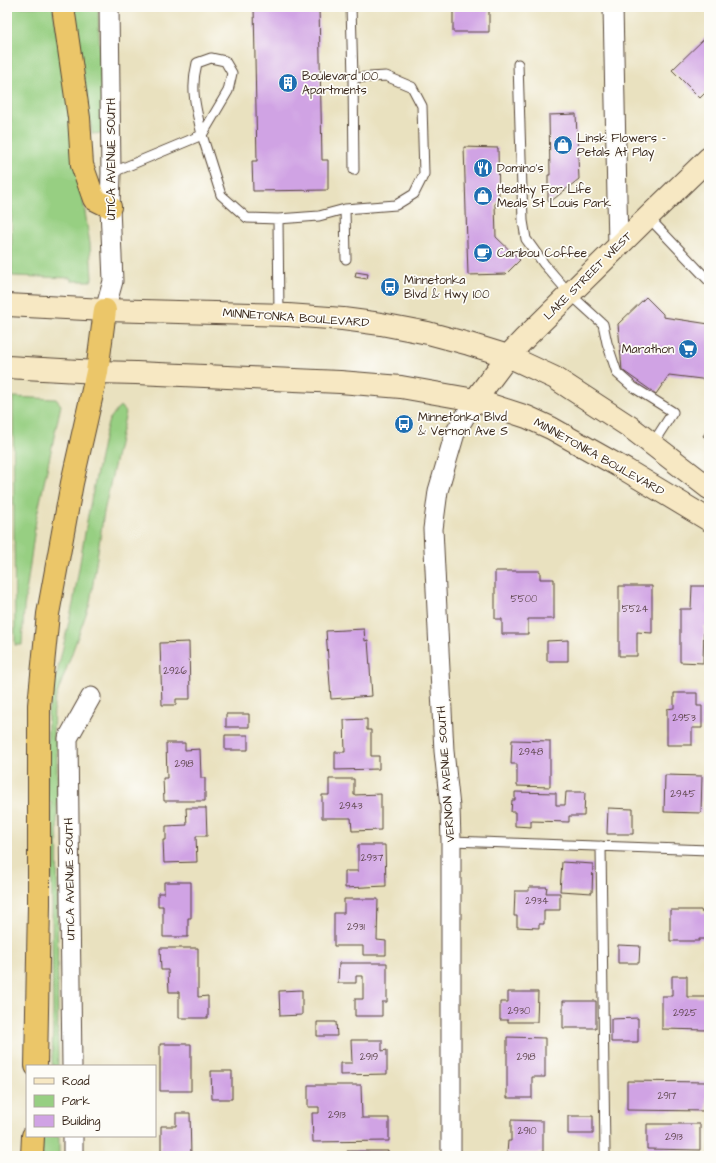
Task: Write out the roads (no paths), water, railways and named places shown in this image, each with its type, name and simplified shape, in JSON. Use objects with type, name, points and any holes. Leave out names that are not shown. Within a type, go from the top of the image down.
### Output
[{"type":"highway","points":[[63,7],[79,118],[82,165],[94,199],[110,207]]},
{"type":"highway","points":[[36,1065],[39,904],[39,705],[48,614],[72,483],[97,372],[105,310]]},
{"type":"highway","points":[[32,1156],[33,1137]]},
{"type":"main road","name":"LAKE STREET WEST","points":[[475,400],[508,356],[525,338],[708,160]]},
{"type":"main road","name":"MINNETONKA BOULEVARD","points":[[7,305],[105,310],[279,315],[343,319],[381,324],[428,333],[508,356],[555,378],[653,443],[709,488]]},
{"type":"main road","name":"MINNETONKA BOULEVARD","points":[[7,367],[340,382],[401,387],[475,400],[527,417],[550,428],[709,520]]},
{"type":"street","name":"UTICA AVENUE SOUTH","points":[[105,310],[113,281],[110,207],[109,7]]},
{"type":"street","points":[[613,7],[618,246]]},
{"type":"street","name":"VERNON AVENUE SOUTH","points":[[452,1156],[450,807],[443,735],[433,530],[438,490],[455,433],[475,400]]},
{"type":"street","name":"UTICA AVENUE SOUTH","points":[[72,1065],[68,738],[91,697]]},
{"type":"street","points":[[73,1137],[73,1156]]},
{"type":"lane","points":[[351,7],[354,170]]},
{"type":"lane","points":[[111,173],[202,135],[228,91],[232,73],[225,61],[211,58],[197,63],[194,78],[195,103],[202,135],[221,195],[247,218],[278,219],[319,216],[345,209],[396,205],[414,194],[424,174],[422,106],[412,87],[386,76],[353,78]]},
{"type":"lane","points":[[518,64],[523,221],[526,239],[544,264],[570,294],[603,324],[607,343],[617,373],[633,387],[673,412],[653,443]]},
{"type":"lane","points":[[345,209],[346,259]]},
{"type":"lane","points":[[648,217],[707,275]]},
{"type":"lane","points":[[278,219],[279,315]]},
{"type":"lane","points":[[451,841],[709,850]]},
{"type":"lane","points":[[601,846],[605,1153]]},
{"type":"place","name":"Boulevard 100 Apartments","points":[[288,83]]},
{"type":"place","name":"Linsk Flowers - Petals At Play","points":[[563,145]]},
{"type":"place","name":"Domino's","points":[[483,168]]},
{"type":"place","name":"Healthy For Life Meals St Louis Park","points":[[483,196]]},
{"type":"place","name":"Caribou Coffee","points":[[483,253]]},
{"type":"place","name":"Minnetonka Blvd & Hwy 100","points":[[390,287]]},
{"type":"place","name":"Marathon","points":[[688,349]]},
{"type":"place","name":"Minnetonka Blvd & Vernon Ave S","points":[[404,424]]}]
